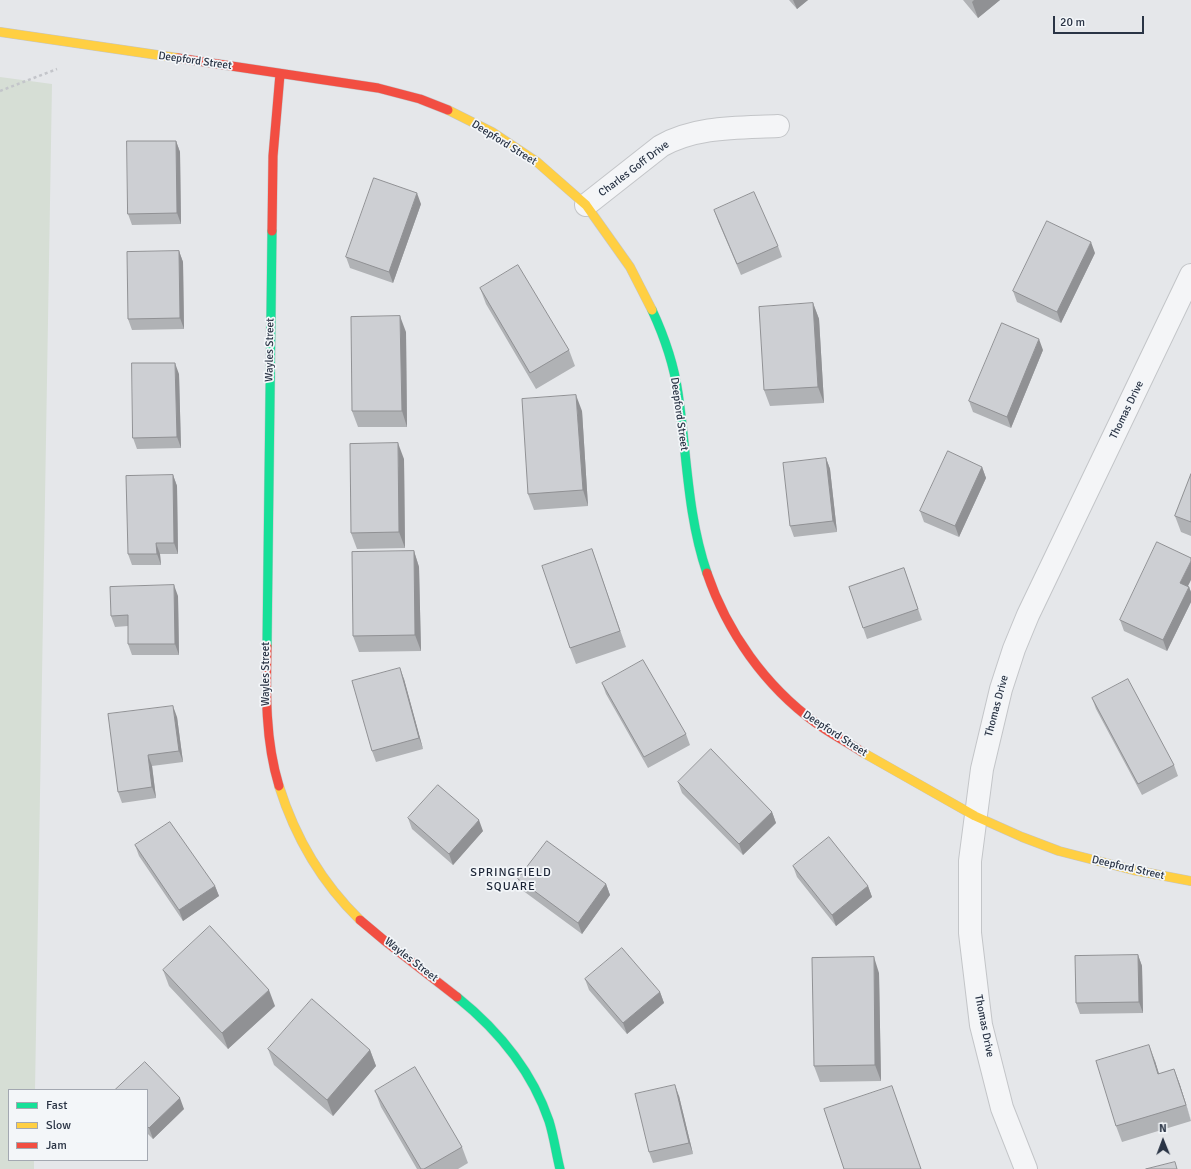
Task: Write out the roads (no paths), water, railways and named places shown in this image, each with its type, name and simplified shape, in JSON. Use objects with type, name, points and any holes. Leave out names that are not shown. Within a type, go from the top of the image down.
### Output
[{"type":"street","name":"Deepford Street","points":[[0,32],[378,88],[420,99],[455,113],[492,132],[536,162],[586,205],[630,267],[660,327],[670,357],[678,392],[691,508],[699,550],[715,596],[740,643],[774,686],[816,723],[864,753],[975,816],[1022,837],[1059,851],[1133,870],[1191,881]]},
{"type":"street","name":"Wayles Street","points":[[280,74],[273,156],[266,698],[267,724],[278,783],[293,824],[308,853],[328,884],[344,903],[367,925],[471,1008],[494,1030],[511,1051],[526,1073],[539,1097],[549,1122],[560,1169]]},
{"type":"street","name":"Charles Goff Drive","points":[[586,205],[661,146],[674,138],[704,130],[778,126]]},
{"type":"street","name":"Thomas Drive","points":[[1026,1169],[1002,1108],[981,1025],[970,933],[970,861],[982,769],[992,722],[1014,649],[1028,616],[1191,275]]},
{"type":"district","name":"SPRINGFIELD SQUARE","points":[[511,880]]}]
